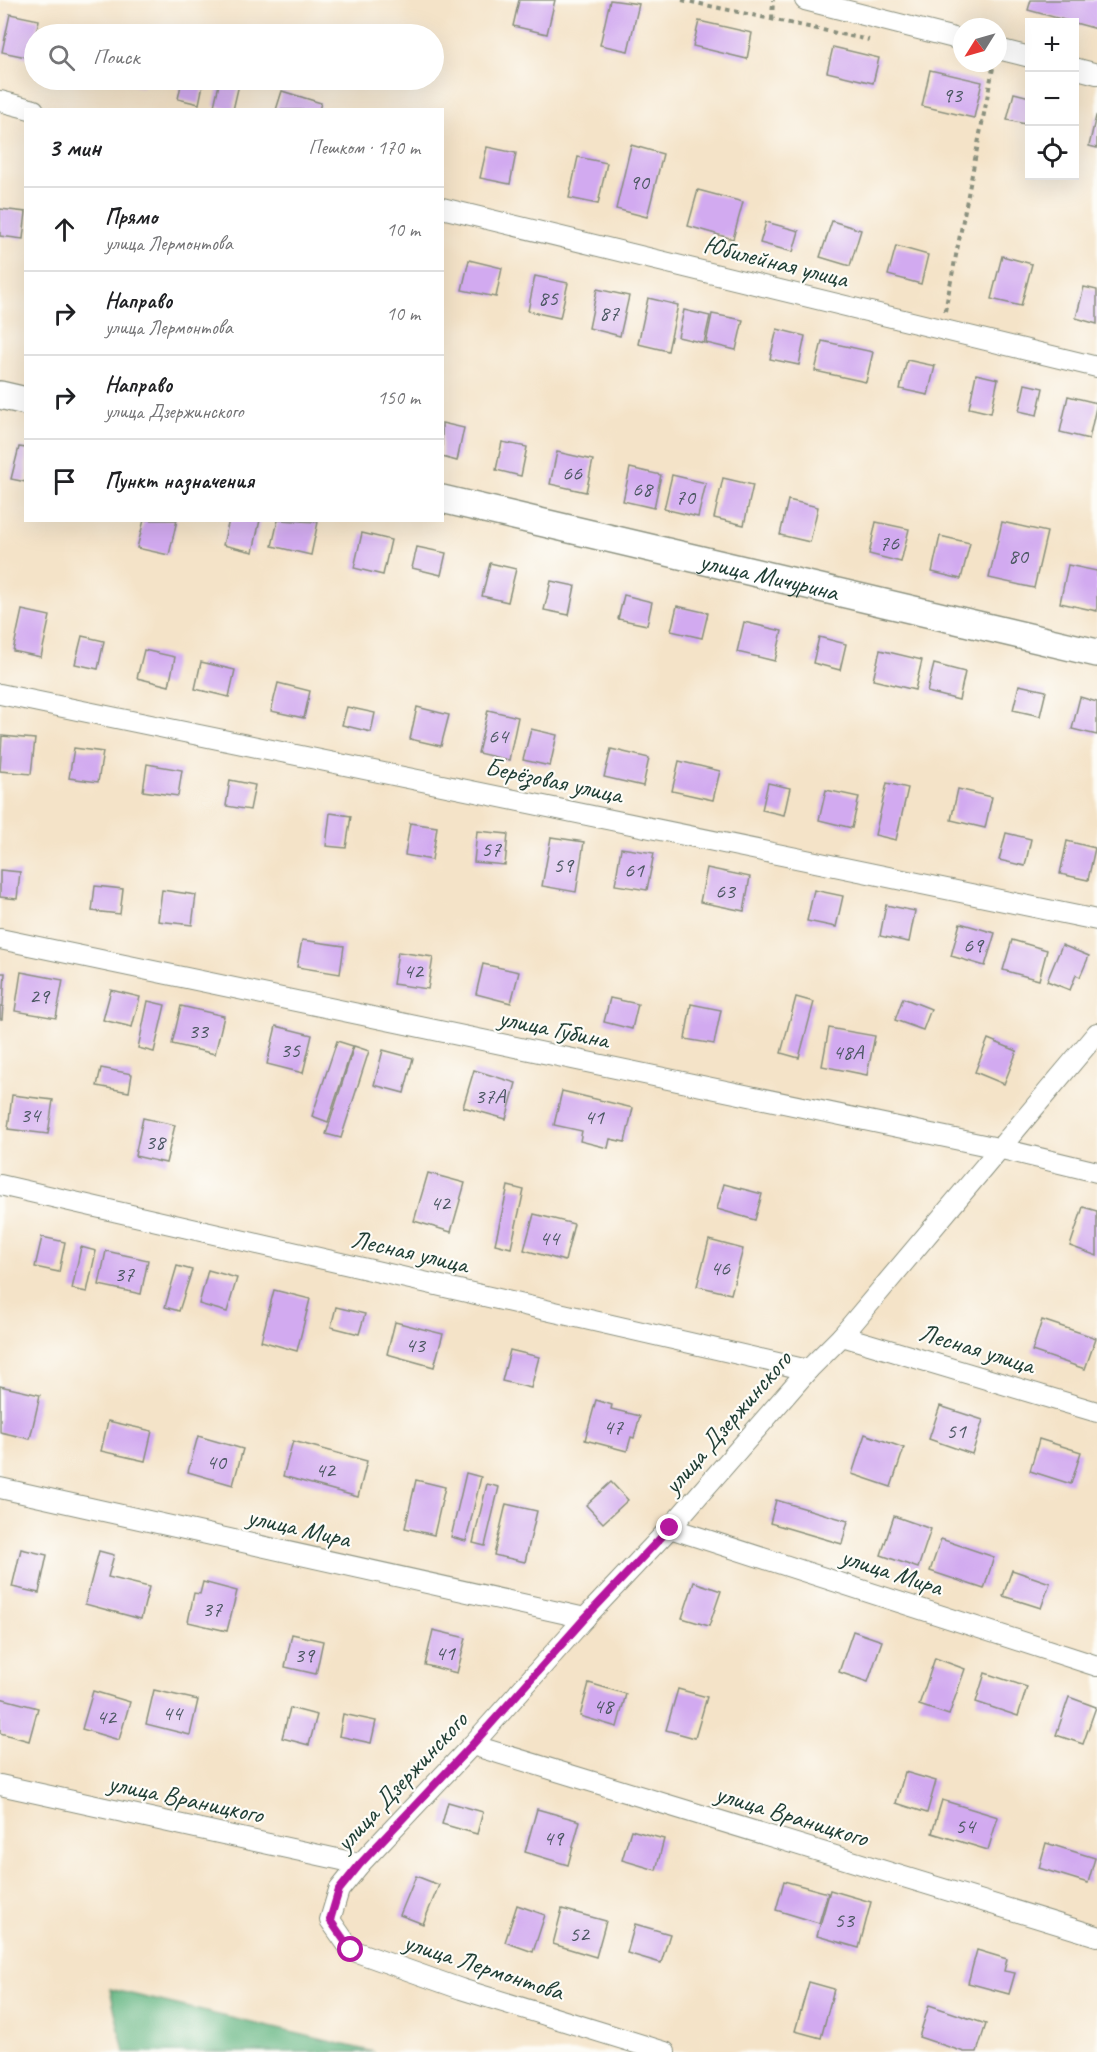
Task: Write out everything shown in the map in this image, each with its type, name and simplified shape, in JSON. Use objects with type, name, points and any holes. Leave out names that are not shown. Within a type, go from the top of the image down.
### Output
[{"type":"street","points":[[805,0],[953,38]]},
{"type":"street","points":[[1007,57],[1025,57]]},
{"type":"street","points":[[1079,69],[1097,74]]},
{"type":"street","points":[[0,101],[26,108]]},
{"type":"street","name":"Юбилейная улица","points":[[444,208],[1097,367]]},
{"type":"street","points":[[0,395],[24,401]]},
{"type":"street","name":"улица Мичурина","points":[[444,499],[1097,653]]},
{"type":"street","name":"Берёзовая улица","points":[[0,694],[1097,920]]},
{"type":"street","name":"улица Губина","points":[[0,939],[998,1148],[1097,1172]]},
{"type":"street","name":"улица Дзержинского","points":[[339,1890],[360,1864],[670,1528],[808,1370],[842,1336],[1097,1033]]},
{"type":"street","name":"Лесная улица","points":[[0,1185],[808,1370]]},
{"type":"street","name":"Лесная улица","points":[[842,1336],[1097,1412]]},
{"type":"street","name":"улица Мира","points":[[0,1488],[585,1618]]},
{"type":"street","name":"улица Мира","points":[[670,1528],[1097,1666]]},
{"type":"street","name":"улица Враницкого","points":[[472,1745],[1097,1936]]},
{"type":"street","name":"улица Враницкого","points":[[0,1785],[360,1864]]},
{"type":"street","name":"улица Лермонтова","points":[[339,1890],[330,1920],[351,1950],[461,1989],[665,2052]]},
{"type":"path","points":[[682,0],[872,40]]},
{"type":"path","points":[[772,19],[773,0]]},
{"type":"path","points":[[941,329],[993,72]]},
{"type":"green space","points":[[110,1989],[374,2052],[124,2052]]},
{"type":"building","points":[[519,0],[555,0],[547,34],[513,26]]},
{"type":"building","points":[[610,0],[639,4],[628,51],[600,45]]},
{"type":"building","points":[[1031,0],[1097,0],[1097,29],[1079,24],[1079,18],[1057,18],[1028,10]]},
{"type":"building","points":[[10,14],[39,20],[38,24],[24,24],[24,57],[2,52]]},
{"type":"building","points":[[699,21],[752,33],[747,59],[693,46]]},
{"type":"building","points":[[833,47],[879,58],[873,83],[827,72]]},
{"type":"building","points":[[930,70],[982,82],[974,118],[922,106]]},
{"type":"building","points":[[180,90],[202,90],[199,104],[178,99]]},
{"type":"building","points":[[218,90],[238,90],[233,108],[214,106]]},
{"type":"building","points":[[282,91],[321,103],[320,108],[277,108]]},
{"type":"building","points":[[1014,93],[1025,96],[1025,124],[1007,120]]},
{"type":"building","points":[[1097,117],[1097,148],[1089,146]]},
{"type":"building","points":[[631,145],[663,154],[647,217],[616,209]]},
{"type":"building","points":[[487,147],[516,153],[510,184],[480,178]]},
{"type":"building","points":[[578,157],[607,163],[598,204],[569,198]]},
{"type":"building","points":[[698,190],[743,202],[733,239],[688,226]]},
{"type":"building","points":[[0,209],[24,212],[23,239],[0,236]]},
{"type":"building","points":[[832,221],[861,230],[850,266],[820,257]]},
{"type":"building","points":[[766,222],[799,231],[793,252],[760,243]]},
{"type":"building","points":[[896,246],[928,255],[921,284],[888,275]]},
{"type":"building","points":[[1002,256],[1032,264],[1021,306],[991,299]]},
{"type":"building","points":[[469,260],[502,268],[496,297],[462,290]]},
{"type":"building","points":[[535,276],[568,283],[560,318],[528,311]]},
{"type":"building","points":[[1084,287],[1097,290],[1097,324],[1076,318]]},
{"type":"building","points":[[597,289],[629,296],[620,336],[589,328]]},
{"type":"building","points":[[648,298],[678,305],[668,351],[638,344]]},
{"type":"building","points":[[684,310],[710,316],[704,343],[678,337]]},
{"type":"building","points":[[712,314],[743,320],[736,350],[706,343]]},
{"type":"building","points":[[777,329],[805,336],[799,365],[770,359]]},
{"type":"building","points":[[822,341],[873,352],[866,382],[815,371]]},
{"type":"building","points":[[907,360],[935,366],[928,395],[900,389]]},
{"type":"building","points":[[976,374],[998,379],[991,413],[969,408]]},
{"type":"building","points":[[1025,384],[1043,388],[1037,415],[1019,411]]},
{"type":"building","points":[[1068,396],[1097,403],[1089,439],[1060,432]]},
{"type":"building","points":[[444,423],[464,428],[457,461],[444,458]]},
{"type":"building","points":[[502,442],[527,447],[521,476],[496,470]]},
{"type":"building","points":[[19,447],[24,448],[24,482],[11,479]]},
{"type":"building","points":[[557,452],[593,460],[586,492],[550,484]]},
{"type":"building","points":[[630,468],[661,475],[654,508],[623,501]]},
{"type":"building","points":[[672,475],[706,483],[698,517],[664,509]]},
{"type":"building","points":[[723,478],[753,485],[744,525],[714,518]]},
{"type":"building","points":[[788,500],[818,507],[810,542],[780,535]]},
{"type":"building","points":[[144,522],[177,522],[169,555],[137,548]]},
{"type":"building","points":[[229,522],[260,522],[253,552],[223,545]]},
{"type":"building","points":[[278,522],[318,522],[311,555],[272,546]]},
{"type":"building","points":[[876,522],[909,529],[901,562],[869,554]]},
{"type":"building","points":[[1002,522],[1047,532],[1034,588],[989,578]]},
{"type":"building","points":[[362,533],[391,540],[383,575],[354,568]]},
{"type":"building","points":[[940,536],[970,543],[961,579],[932,572]]},
{"type":"building","points":[[417,547],[446,553],[441,575],[412,568]]},
{"type":"building","points":[[490,563],[516,569],[508,602],[482,596]]},
{"type":"building","points":[[1068,565],[1097,571],[1097,611],[1060,603]]},
{"type":"building","points":[[551,581],[575,586],[569,615],[544,610]]},
{"type":"building","points":[[624,595],[652,602],[647,625],[618,619]]},
{"type":"building","points":[[677,606],[708,613],[702,638],[671,631]]},
{"type":"building","points":[[22,610],[50,616],[41,657],[13,651]]},
{"type":"building","points":[[744,622],[782,631],[775,661],[737,652]]},
{"type":"building","points":[[82,636],[104,641],[98,669],[75,664]]},
{"type":"building","points":[[819,637],[846,644],[840,670],[813,663]]},
{"type":"building","points":[[144,650],[175,657],[169,686],[137,678]]},
{"type":"building","points":[[880,650],[922,660],[915,690],[873,680]]},
{"type":"building","points":[[201,662],[235,670],[229,697],[195,689]]},
{"type":"building","points":[[934,664],[965,672],[959,700],[927,692]]},
{"type":"building","points":[[278,683],[310,691],[304,718],[271,711]]},
{"type":"building","points":[[1019,685],[1046,691],[1040,716],[1013,710]]},
{"type":"building","points":[[1080,697],[1097,702],[1097,735],[1072,729]]},
{"type":"building","points":[[347,707],[375,713],[371,732],[342,725]]},
{"type":"building","points":[[417,707],[449,715],[441,746],[410,739]]},
{"type":"building","points":[[488,710],[518,717],[509,760],[478,753]]},
{"type":"building","points":[[531,729],[557,735],[550,766],[523,760]]},
{"type":"building","points":[[2,736],[35,739],[31,774],[0,771]]},
{"type":"building","points":[[74,748],[103,752],[98,782],[69,778]]},
{"type":"building","points":[[611,749],[649,758],[643,786],[604,777]]},
{"type":"building","points":[[679,761],[720,771],[713,800],[672,791]]},
{"type":"building","points":[[147,764],[182,770],[178,796],[143,791]]},
{"type":"building","points":[[230,780],[255,785],[250,810],[226,806]]},
{"type":"building","points":[[768,783],[790,788],[784,815],[762,810]]},
{"type":"building","points":[[887,783],[908,788],[896,840],[875,835]]},
{"type":"building","points":[[958,789],[992,797],[985,828],[951,820]]},
{"type":"building","points":[[826,790],[859,797],[852,828],[819,820]]},
{"type":"building","points":[[330,813],[351,816],[346,848],[326,846]]},
{"type":"building","points":[[410,823],[437,827],[432,860],[405,855]]},
{"type":"building","points":[[477,831],[508,834],[505,865],[474,862]]},
{"type":"building","points":[[1006,833],[1031,839],[1025,866],[999,860]]},
{"type":"building","points":[[551,837],[584,842],[576,892],[542,886]]},
{"type":"building","points":[[1067,841],[1095,848],[1088,880],[1060,874]]},
{"type":"building","points":[[621,848],[654,853],[647,890],[615,885]]},
{"type":"building","points":[[707,868],[750,877],[744,911],[700,902]]},
{"type":"building","points":[[0,870],[20,872],[17,899],[0,897]]},
{"type":"building","points":[[95,886],[123,889],[120,914],[92,911]]},
{"type":"building","points":[[162,890],[196,895],[192,925],[158,921]]},
{"type":"building","points":[[814,890],[843,896],[836,927],[807,921]]},
{"type":"building","points":[[886,905],[915,911],[909,942],[880,936]]},
{"type":"building","points":[[960,923],[995,933],[985,966],[951,956]]},
{"type":"building","points":[[302,940],[344,946],[340,974],[297,967]]},
{"type":"building","points":[[1012,940],[1047,950],[1039,980],[1003,970]]},
{"type":"building","points":[[1062,945],[1089,956],[1080,977],[1076,975],[1070,990],[1047,981]]},
{"type":"building","points":[[398,952],[433,957],[428,989],[393,984]]},
{"type":"building","points":[[483,964],[519,972],[511,1003],[476,994]]},
{"type":"building","points":[[21,972],[63,980],[56,1018],[15,1011]]},
{"type":"building","points":[[0,973],[5,973],[2,1019],[0,1019]]},
{"type":"building","points":[[111,990],[140,997],[132,1027],[103,1020]]},
{"type":"building","points":[[796,997],[814,1002],[799,1058],[781,1053]]},
{"type":"building","points":[[610,998],[638,1004],[632,1029],[604,1022]]},
{"type":"building","points":[[903,998],[931,1009],[923,1030],[895,1020]]},
{"type":"building","points":[[148,1001],[165,1005],[154,1052],[138,1048]]},
{"type":"building","points":[[691,1004],[721,1010],[714,1044],[685,1039]]},
{"type":"building","points":[[181,1006],[224,1016],[215,1054],[172,1044]]},
{"type":"building","points":[[276,1026],[312,1035],[303,1073],[267,1064]]},
{"type":"building","points":[[829,1028],[875,1036],[867,1075],[822,1066]]},
{"type":"building","points":[[988,1039],[1017,1051],[1004,1084],[975,1072]]},
{"type":"building","points":[[337,1041],[353,1046],[328,1122],[312,1116]]},
{"type":"building","points":[[354,1046],[369,1051],[341,1138],[326,1134]]},
{"type":"building","points":[[383,1050],[413,1058],[404,1093],[374,1085]]},
{"type":"building","points":[[101,1068],[132,1074],[129,1092],[97,1086]]},
{"type":"building","points":[[474,1070],[516,1083],[506,1119],[463,1107]]},
{"type":"building","points":[[562,1091],[633,1108],[625,1142],[610,1139],[608,1148],[580,1141],[582,1131],[554,1125]]},
{"type":"building","points":[[12,1095],[53,1100],[48,1134],[8,1129]]},
{"type":"building","points":[[143,1118],[175,1125],[166,1163],[135,1156]]},
{"type":"building","points":[[428,1173],[465,1183],[451,1232],[414,1221]]},
{"type":"building","points":[[724,1184],[762,1194],[755,1220],[717,1209]]},
{"type":"building","points":[[508,1186],[524,1190],[511,1248],[495,1244]]},
{"type":"building","points":[[1083,1207],[1097,1211],[1097,1256],[1070,1246]]},
{"type":"building","points":[[534,1214],[574,1224],[565,1261],[524,1250]]},
{"type":"building","points":[[42,1237],[65,1242],[59,1272],[35,1267]]},
{"type":"building","points":[[709,1240],[743,1249],[731,1294],[697,1286]]},
{"type":"building","points":[[81,1247],[96,1251],[87,1292],[72,1289]]},
{"type":"building","points":[[106,1251],[148,1260],[141,1294],[99,1285]]},
{"type":"building","points":[[177,1266],[192,1270],[179,1311],[165,1307]]},
{"type":"building","points":[[208,1270],[237,1278],[227,1312],[199,1304]]},
{"type":"building","points":[[274,1290],[310,1299],[297,1351],[261,1341]]},
{"type":"building","points":[[336,1307],[365,1314],[359,1334],[331,1327]]},
{"type":"building","points":[[1042,1320],[1096,1338],[1085,1369],[1032,1351]]},
{"type":"building","points":[[395,1322],[443,1334],[434,1367],[387,1354]]},
{"type":"building","points":[[510,1350],[539,1357],[531,1388],[502,1381]]},
{"type":"building","points":[[0,1386],[40,1395],[30,1439],[0,1432]]},
{"type":"building","points":[[596,1400],[612,1405],[611,1409],[640,1416],[634,1438],[631,1437],[627,1451],[585,1440]]},
{"type":"building","points":[[940,1406],[983,1420],[972,1454],[929,1439]]},
{"type":"building","points":[[108,1421],[152,1431],[145,1461],[101,1451]]},
{"type":"building","points":[[865,1434],[904,1448],[891,1487],[852,1474]]},
{"type":"building","points":[[198,1436],[243,1449],[233,1485],[188,1472]]},
{"type":"building","points":[[1039,1439],[1081,1452],[1071,1484],[1030,1471]]},
{"type":"building","points":[[293,1441],[367,1461],[358,1497],[283,1476]]},
{"type":"building","points":[[466,1473],[481,1477],[466,1541],[451,1537]]},
{"type":"building","points":[[416,1480],[445,1487],[434,1535],[405,1528]]},
{"type":"building","points":[[611,1482],[628,1500],[603,1523],[586,1505]]},
{"type":"building","points":[[487,1484],[499,1487],[485,1546],[473,1543]]},
{"type":"building","points":[[776,1500],[848,1521],[842,1544],[770,1523]]},
{"type":"building","points":[[506,1504],[537,1511],[525,1562],[494,1555]]},
{"type":"building","points":[[894,1516],[931,1529],[918,1568],[881,1555]]},
{"type":"building","points":[[941,1539],[994,1557],[984,1589],[930,1571]]},
{"type":"building","points":[[21,1549],[47,1555],[39,1593],[12,1587]]},
{"type":"building","points":[[99,1551],[114,1555],[108,1577],[149,1587],[141,1619],[85,1604]]},
{"type":"building","points":[[1012,1570],[1050,1583],[1041,1608],[1003,1596]]},
{"type":"building","points":[[203,1582],[237,1591],[227,1631],[188,1622],[194,1593],[200,1594]]},
{"type":"building","points":[[694,1582],[721,1591],[709,1626],[682,1618]]},
{"type":"building","points":[[433,1630],[466,1638],[457,1673],[425,1665]]},
{"type":"building","points":[[853,1631],[882,1641],[868,1682],[839,1672]]},
{"type":"building","points":[[292,1634],[323,1641],[316,1674],[285,1667]]},
{"type":"building","points":[[935,1658],[965,1669],[949,1715],[919,1705]]},
{"type":"building","points":[[985,1673],[1027,1687],[1018,1716],[976,1702]]},
{"type":"building","points":[[589,1683],[626,1694],[617,1727],[580,1716]]},
{"type":"building","points":[[678,1689],[707,1697],[695,1738],[666,1730]]},
{"type":"building","points":[[154,1690],[198,1700],[190,1735],[146,1724]]},
{"type":"building","points":[[93,1691],[130,1702],[119,1740],[82,1729]]},
{"type":"building","points":[[1069,1697],[1096,1707],[1083,1744],[1056,1735]]},
{"type":"building","points":[[0,1698],[38,1708],[29,1741],[0,1733]]},
{"type":"building","points":[[290,1708],[317,1715],[309,1745],[282,1738]]},
{"type":"building","points":[[343,1714],[376,1721],[371,1743],[339,1736]]},
{"type":"building","points":[[905,1772],[936,1781],[927,1813],[896,1803]]},
{"type":"building","points":[[942,1800],[998,1817],[988,1850],[932,1833]]},
{"type":"building","points":[[448,1802],[483,1812],[477,1834],[442,1824]]},
{"type":"building","points":[[537,1809],[580,1821],[568,1865],[525,1852]]},
{"type":"building","points":[[631,1830],[664,1839],[656,1870],[622,1860]]},
{"type":"building","points":[[1046,1843],[1095,1858],[1088,1883],[1039,1868]]},
{"type":"building","points":[[416,1876],[439,1885],[423,1924],[400,1915]]},
{"type":"building","points":[[784,1881],[828,1893],[819,1923],[776,1910]]},
{"type":"building","points":[[830,1890],[871,1902],[859,1948],[817,1936]]},
{"type":"building","points":[[517,1905],[545,1915],[533,1952],[505,1942]]},
{"type":"building","points":[[562,1909],[606,1921],[596,1957],[553,1944]]},
{"type":"building","points":[[635,1924],[670,1934],[661,1963],[627,1953]]},
{"type":"building","points":[[977,1950],[1007,1959],[1004,1971],[1015,1973],[1009,1994],[968,1983]]},
{"type":"building","points":[[809,1982],[834,1989],[821,2038],[795,2031]]},
{"type":"building","points":[[929,2005],[986,2024],[977,2052],[964,2052],[919,2037]]},
{"type":"route","points":[[351,1950],[330,1920],[339,1890],[360,1864],[670,1528]]}]
